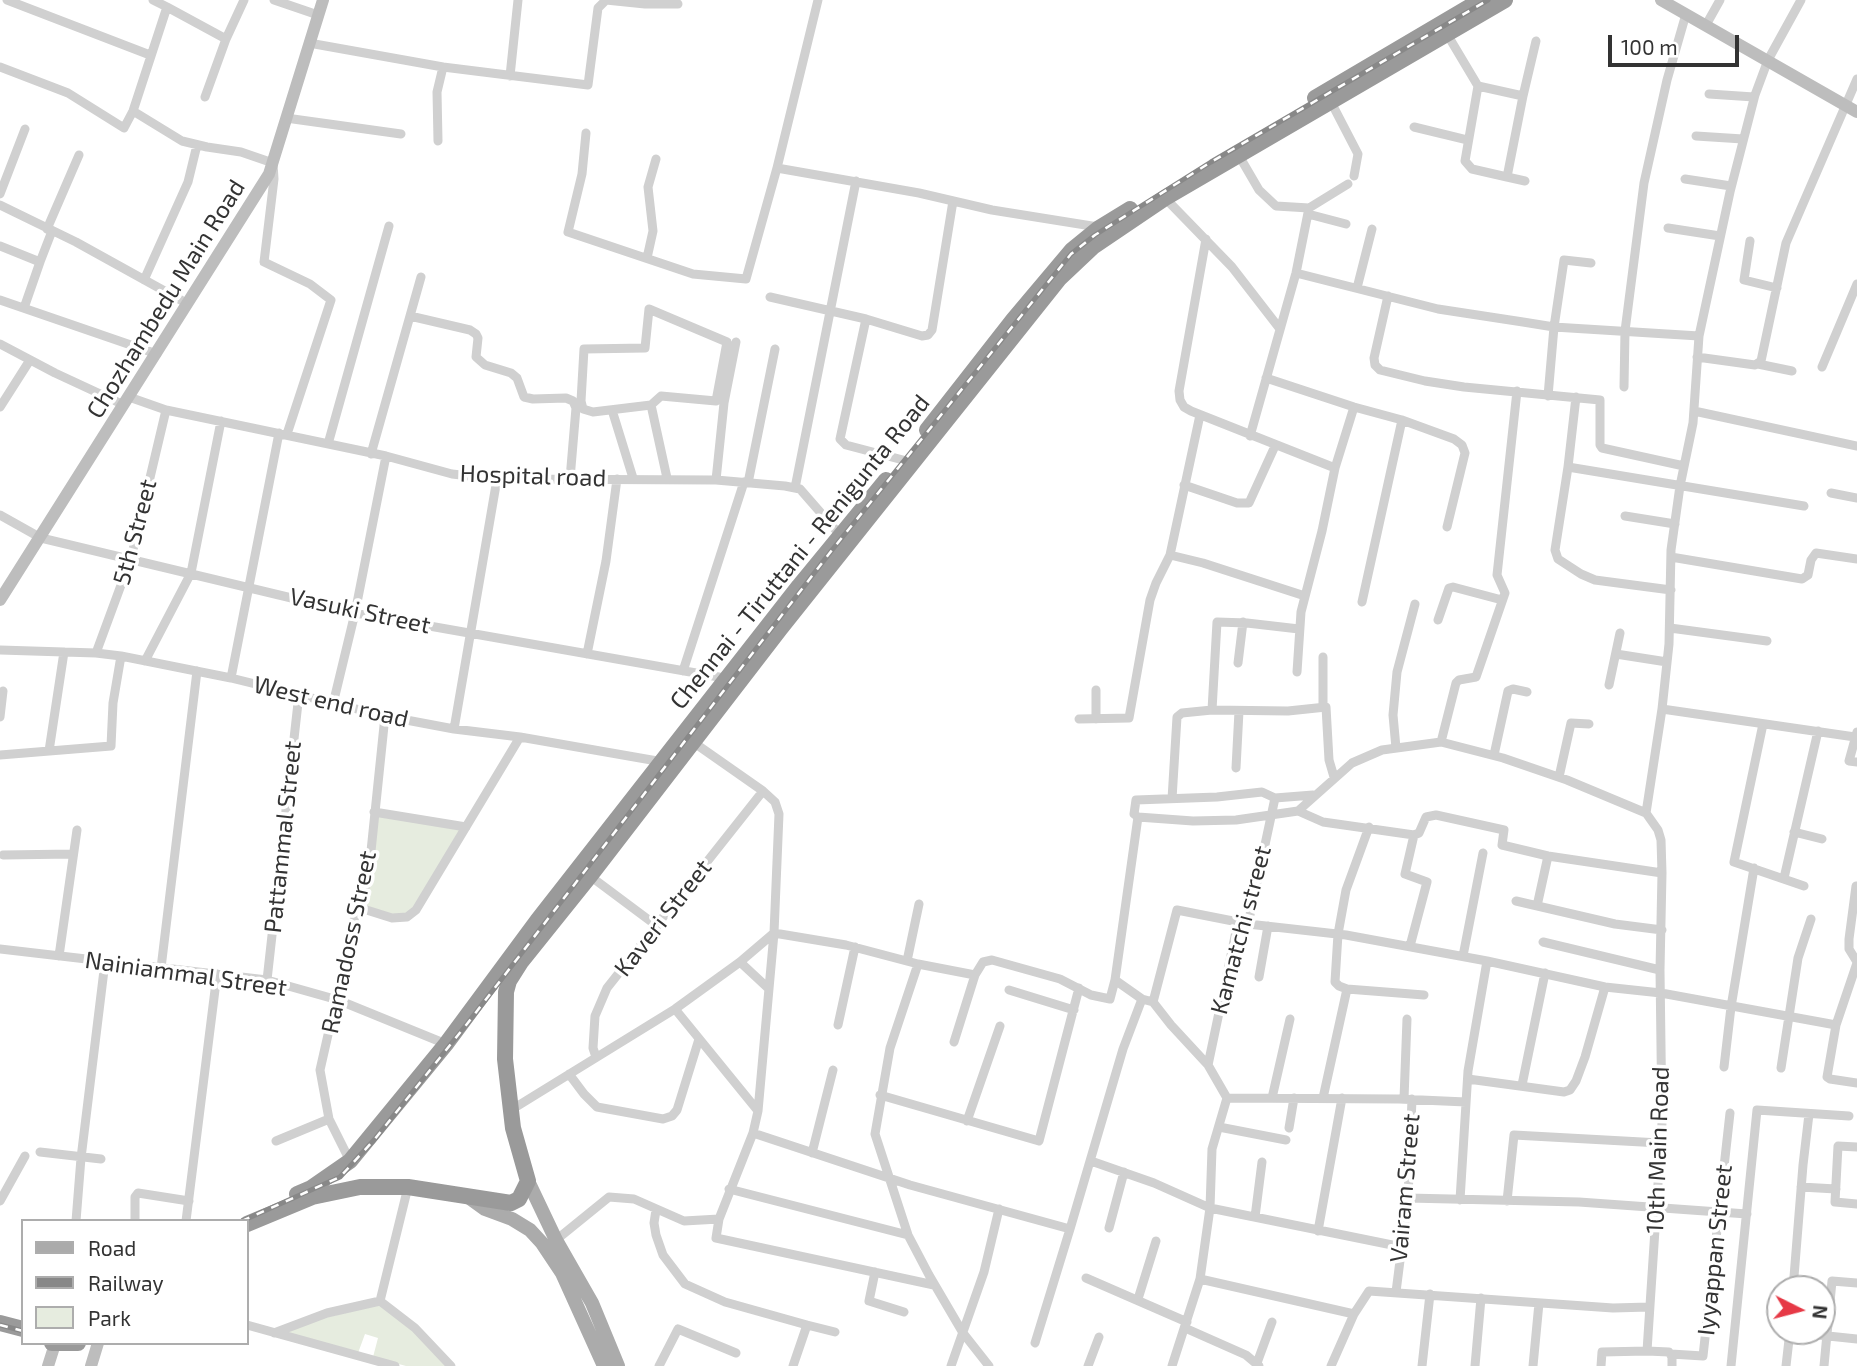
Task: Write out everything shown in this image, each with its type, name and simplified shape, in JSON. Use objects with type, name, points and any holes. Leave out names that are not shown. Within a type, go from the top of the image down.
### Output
[{"type":"highway","name":"Chennai - Tiruttani - Renigunta Road","points":[[528,1181],[513,1128],[505,1059],[509,981],[521,962],[590,876],[667,766],[693,743],[733,681],[1059,279],[1094,246],[1103,233],[1197,167],[1482,0]]},
{"type":"highway","name":"Chennai - Tiruttani - Renigunta Road","points":[[241,1219],[311,1188],[350,1161],[446,1044],[537,921],[667,766],[841,536],[1072,250],[1505,0]]},
{"type":"highway","points":[[476,1005],[496,996],[502,997],[506,1003]]},
{"type":"highway","points":[[350,1161],[366,1187]]},
{"type":"highway","points":[[248,1224],[312,1197],[366,1187],[408,1187],[511,1203],[524,1193],[528,1181]]},
{"type":"highway","points":[[0,1323],[21,1328]]},
{"type":"highway","points":[[0,1332],[21,1337]]},
{"type":"main road","points":[[528,1181],[556,1240],[592,1303],[618,1366]]},
{"type":"main road","points":[[467,1196],[485,1209],[512,1219],[530,1230],[542,1243],[562,1273],[604,1366]]},
{"type":"street","points":[[7,0],[150,55]]},
{"type":"street","points":[[153,0],[226,39]]},
{"type":"street","points":[[205,97],[226,39],[244,0]]},
{"type":"street","points":[[274,0],[318,15]]},
{"type":"street","name":"Chozhambedu Main Road","points":[[0,600],[269,174],[323,0]]},
{"type":"street","points":[[510,76],[518,0]]},
{"type":"street","points":[[309,43],[443,67],[589,86],[598,8],[606,0],[678,4]]},
{"type":"street","points":[[586,134],[582,174],[568,232],[693,274],[746,279],[777,168],[818,0]]},
{"type":"street","points":[[1661,0],[1857,112]]},
{"type":"street","points":[[1706,25],[1720,0]]},
{"type":"street","points":[[1297,811],[1352,763],[1382,750],[1441,742],[1494,755],[1559,777],[1647,813],[1667,662],[1671,557],[1680,486],[1695,411],[1699,336],[1731,186],[1754,97],[1768,60],[1801,0]]},
{"type":"street","points":[[0,67],[68,93],[124,128],[133,111],[167,7]]},
{"type":"street","points":[[1624,387],[1625,331],[1644,183],[1663,93],[1686,14]]},
{"type":"street","points":[[1447,34],[1478,86],[1465,161],[1467,166],[1525,181]]},
{"type":"street","points":[[1507,177],[1536,41]]},
{"type":"street","points":[[438,141],[437,92],[443,67]]},
{"type":"street","points":[[1758,364],[1763,354],[1786,243],[1857,79]]},
{"type":"street","points":[[1478,86],[1523,96]]},
{"type":"street","points":[[1709,94],[1754,97]]},
{"type":"street","points":[[1250,436],[1296,273],[1308,211],[1351,180],[1358,155],[1331,102]]},
{"type":"street","points":[[133,111],[182,141],[241,152],[273,163],[274,179],[264,262],[310,284],[331,300],[283,433],[231,678]]},
{"type":"street","points":[[286,118],[401,134]]},
{"type":"street","points":[[1414,127],[1468,140]]},
{"type":"street","points":[[0,194],[26,129]]},
{"type":"street","points":[[1696,135],[1743,139]]},
{"type":"street","points":[[144,280],[188,182],[197,145]]},
{"type":"street","points":[[1238,154],[1259,190],[1270,202],[1346,224]]},
{"type":"street","points":[[24,308],[79,155]]},
{"type":"street","points":[[647,258],[653,231],[648,187],[656,159]]},
{"type":"street","points":[[777,168],[856,181],[1103,233]]},
{"type":"street","points":[[1685,179],[1731,186]]},
{"type":"street","points":[[841,536],[808,497],[795,488],[856,181]]},
{"type":"street","points":[[1165,198],[1232,267],[1280,329]]},
{"type":"street","points":[[771,297],[928,335],[932,330],[953,201]]},
{"type":"street","points":[[0,205],[188,304]]},
{"type":"street","points":[[328,444],[389,226]]},
{"type":"street","points":[[1668,228],[1720,236]]},
{"type":"street","points":[[1357,289],[1372,229]]},
{"type":"street","points":[[1206,239],[1179,391],[1180,400],[1184,407],[1200,415],[1335,468]]},
{"type":"street","points":[[1750,241],[1744,280],[1777,288]]},
{"type":"street","points":[[0,246],[40,262]]},
{"type":"street","points":[[1548,396],[1554,327],[1564,260],[1591,263]]},
{"type":"street","points":[[1296,273],[1438,309],[1554,327],[1699,336]]},
{"type":"street","points":[[371,454],[421,277]]},
{"type":"street","points":[[1822,367],[1857,284]]},
{"type":"street","points":[[1388,296],[1374,358],[1375,365],[1380,370],[1425,381],[1601,400],[1602,447],[1684,466]]},
{"type":"street","points":[[0,300],[157,354]]},
{"type":"street","points":[[649,309],[727,342],[716,401],[661,396],[651,405],[593,412],[583,409],[581,401],[584,349],[645,348],[649,309]]},
{"type":"street","points":[[410,316],[470,330],[476,334],[476,357],[485,365],[511,373],[517,378],[522,394],[527,398],[566,398],[573,401],[576,408],[570,479]]},
{"type":"street","points":[[866,319],[840,439],[846,445],[903,460]]},
{"type":"street","points":[[716,480],[724,403],[736,342]]},
{"type":"street","name":"Hospital road","points":[[0,344],[30,360],[127,401],[386,456],[452,474],[497,479],[716,480],[795,488]]},
{"type":"street","points":[[683,671],[746,483],[775,349]]},
{"type":"street","points":[[1697,357],[1792,371]]},
{"type":"street","points":[[0,407],[30,360]]},
{"type":"street","points":[[1266,377],[1402,420],[1454,439],[1462,445],[1465,453],[1447,527]]},
{"type":"street","points":[[1441,742],[1456,683],[1476,677],[1505,588],[1497,575],[1517,391]]},
{"type":"street","points":[[1576,397],[1555,550],[1558,559],[1595,580],[1671,590]]},
{"type":"street","points":[[651,405],[667,478]]},
{"type":"street","points":[[1297,672],[1299,629],[1305,596],[1335,468],[1354,407]]},
{"type":"street","name":"5th Street","points":[[96,653],[131,558],[166,410]]},
{"type":"street","points":[[612,410],[633,478]]},
{"type":"street","points":[[1695,411],[1857,445]]},
{"type":"street","points":[[1079,719],[1129,718],[1150,600],[1170,555],[1200,415]]},
{"type":"street","points":[[1363,602],[1402,420]]},
{"type":"street","points":[[145,661],[191,573],[221,421]]},
{"type":"street","points":[[1184,485],[1237,503],[1249,503],[1275,446]]},
{"type":"street","points":[[333,704],[355,613],[386,456]]},
{"type":"street","points":[[1568,467],[1804,506]]},
{"type":"street","points":[[454,729],[497,479]]},
{"type":"street","points":[[587,654],[606,561],[617,479]]},
{"type":"street","points":[[1831,493],[1857,498]]},
{"type":"street","name":"Vasuki Street","points":[[0,515],[41,538],[355,613],[733,681]]},
{"type":"street","points":[[1625,516],[1675,524]]},
{"type":"street","points":[[1671,557],[1802,579],[1808,575],[1811,560],[1816,553],[1857,559]]},
{"type":"street","points":[[1170,555],[1305,596]]},
{"type":"street","points":[[1438,620],[1448,588],[1502,600]]},
{"type":"street","points":[[1396,748],[1393,715],[1396,672],[1415,604]]},
{"type":"street","points":[[1212,710],[1217,622],[1243,622],[1299,629]]},
{"type":"street","points":[[1238,663],[1243,622]]},
{"type":"street","points":[[1670,628],[1767,641]]},
{"type":"street","points":[[1609,685],[1620,633]]},
{"type":"street","name":"West end road","points":[[0,650],[121,656],[231,678],[384,716],[454,729],[520,737],[667,766]]},
{"type":"street","points":[[49,751],[64,652]]},
{"type":"street","points":[[1616,654],[1667,662]]},
{"type":"street","points":[[0,755],[111,746],[113,703],[121,656]]},
{"type":"street","points":[[1323,657],[1323,706],[1326,709],[1329,760],[1334,776]]},
{"type":"street","points":[[161,968],[197,671]]},
{"type":"street","points":[[1494,755],[1508,691],[1513,689],[1527,692]]},
{"type":"street","points":[[1096,690],[1096,719]]},
{"type":"street","points":[[0,717],[3,691]]},
{"type":"street","name":"Pattammal Street","points":[[267,980],[299,694]]},
{"type":"street","points":[[1172,799],[1177,717],[1182,713],[1212,710],[1288,711],[1323,706]]},
{"type":"street","points":[[1662,709],[1856,734],[1849,761],[1857,762]]},
{"type":"street","points":[[1236,768],[1239,711]]},
{"type":"street","name":"Ramadoss Street","points":[[350,1161],[329,1119],[320,1070],[357,907],[368,880],[384,716]]},
{"type":"street","points":[[1559,777],[1571,723],[1589,724]]},
{"type":"street","points":[[1763,724],[1734,862],[1804,886]]},
{"type":"street","points":[[1784,878],[1818,731]]},
{"type":"street","points":[[357,907],[392,918],[407,917],[416,910],[520,737]]},
{"type":"street","points":[[693,743],[763,791],[775,802],[779,814],[774,933],[758,1111],[753,1133],[719,1219],[716,1238],[934,1285]]},
{"type":"street","name":"Kaveri Street","points":[[596,1057],[593,1031],[595,1016],[607,988],[763,791]]},
{"type":"street","points":[[1313,795],[1275,798],[1262,792],[1136,800],[1134,814],[1138,817],[1193,821],[1236,820],[1297,811],[1322,822],[1414,835],[1419,833],[1426,817],[1436,815],[1504,830],[1502,845],[1548,856],[1662,873]]},
{"type":"street","name":"Kamatchi street","points":[[1208,1065],[1275,798]]},
{"type":"street","points":[[374,812],[466,827]]},
{"type":"street","name":"10th Main Road","points":[[1647,813],[1661,840],[1662,873],[1662,1106],[1647,1351]]},
{"type":"street","points":[[954,1042],[975,975],[983,962],[992,960],[1060,979],[1091,995],[1110,999],[1138,817]]},
{"type":"street","points":[[1369,827],[1346,890],[1338,934],[1335,982],[1347,989],[1424,995]]},
{"type":"street","points":[[59,956],[77,830]]},
{"type":"street","points":[[1794,832],[1822,839]]},
{"type":"street","points":[[1410,946],[1427,881],[1405,874],[1414,835]]},
{"type":"street","points":[[1463,956],[1483,853]]},
{"type":"street","points":[[3,855],[73,854]]},
{"type":"street","points":[[1537,906],[1548,856]]},
{"type":"street","points":[[1724,1067],[1754,868]]},
{"type":"street","points":[[590,876],[657,926]]},
{"type":"street","points":[[1856,886],[1849,939],[1850,949],[1857,962],[1836,1025],[1827,1077],[1857,1083]]},
{"type":"street","points":[[1516,901],[1615,924],[1662,930]]},
{"type":"street","points":[[906,961],[919,904]]},
{"type":"street","points":[[1115,980],[1142,999],[1153,1002],[1177,910],[1243,923],[1410,946],[1605,987],[1661,993],[1836,1025]]},
{"type":"street","points":[[1781,1069],[1798,958],[1811,919]]},
{"type":"street","points":[[1259,977],[1268,926]]},
{"type":"street","points":[[774,933],[855,947],[918,964],[975,975]]},
{"type":"street","points":[[511,1110],[674,1009],[740,962],[774,933]]},
{"type":"street","points":[[1543,942],[1660,970]]},
{"type":"street","points":[[838,1025],[855,947]]},
{"type":"street","name":"Nainiammal Street","points":[[0,949],[267,980],[338,1000],[446,1044]]},
{"type":"street","points":[[1460,1200],[1468,1079],[1487,961]]},
{"type":"street","points":[[76,1219],[105,962]]},
{"type":"street","points":[[740,962],[769,989]]},
{"type":"street","points":[[918,964],[890,1048],[880,1095],[876,1134],[908,1235],[963,1333],[989,1366]]},
{"type":"street","points":[[186,1219],[216,974]]},
{"type":"street","points":[[1522,1085],[1545,974]]},
{"type":"street","points":[[1468,1079],[1564,1092],[1573,1087],[1605,987]]},
{"type":"street","points":[[880,1095],[1037,1142],[1040,1140],[1080,988]]},
{"type":"street","points":[[1323,1098],[1347,989]]},
{"type":"street","points":[[1009,990],[1074,1010]]},
{"type":"street","points":[[1035,1343],[1123,1049],[1142,999]]},
{"type":"street","name":"Kamatchi street","points":[[1153,1002],[1208,1065]]},
{"type":"street","points":[[674,1009],[758,1111]]},
{"type":"street","points":[[1272,1098],[1290,1019]]},
{"type":"street","name":"Vairam Street","points":[[1354,1314],[1369,1291],[1396,1292],[1408,1198],[1407,1019]]},
{"type":"street","points":[[967,1121],[1000,1027]]},
{"type":"street","points":[[569,1074],[583,1094],[597,1107],[663,1119],[672,1116],[677,1110],[699,1039]]},
{"type":"street","points":[[1172,1366],[1200,1279],[1210,1208],[1212,1149],[1227,1098],[1208,1065]]},
{"type":"street","points":[[812,1153],[833,1070]]},
{"type":"street","points":[[1227,1098],[1466,1102]]},
{"type":"street","points":[[1289,1128],[1294,1098]]},
{"type":"street","points":[[1318,1231],[1342,1098]]},
{"type":"street","points":[[1731,1366],[1757,1110],[1849,1116]]},
{"type":"street","name":"Iyyappan Street","points":[[1671,1354],[1703,1356],[1730,1113]]},
{"type":"street","points":[[1794,1275],[1809,1114]]},
{"type":"street","points":[[276,1141],[329,1119]]},
{"type":"street","points":[[1219,1127],[1286,1140]]},
{"type":"street","points":[[753,1133],[910,1185],[1070,1229]]},
{"type":"street","points":[[1507,1201],[1514,1135],[1660,1143]]},
{"type":"street","points":[[1857,1147],[1838,1146],[1835,1202],[1857,1204]]},
{"type":"street","points":[[40,1152],[101,1159]]},
{"type":"street","points":[[0,1201],[25,1156]]},
{"type":"street","points":[[1091,1161],[1154,1182],[1210,1208],[1402,1247]]},
{"type":"street","points":[[1255,1217],[1262,1162]]},
{"type":"street","points":[[1109,1228],[1124,1172]]},
{"type":"street","points":[[1801,1186],[1836,1189]]},
{"type":"street","points":[[380,1301],[408,1187]]},
{"type":"street","points":[[729,1189],[908,1235]]},
{"type":"street","points":[[135,1219],[135,1197],[138,1193],[189,1201]]},
{"type":"street","points":[[556,1240],[609,1197],[634,1199],[684,1221],[719,1219]]},
{"type":"street","points":[[1408,1198],[1656,1207],[1747,1214]]},
{"type":"street","points":[[951,1366],[984,1272],[999,1209]]},
{"type":"street","points":[[656,1210],[654,1223],[663,1255],[685,1284],[725,1302],[835,1332]]},
{"type":"street","points":[[1138,1299],[1156,1241]]},
{"type":"street","points":[[876,1272],[869,1301],[904,1312]]},
{"type":"street","points":[[1086,1278],[1138,1299],[1247,1355],[1258,1365],[1272,1322]]},
{"type":"street","points":[[1200,1279],[1354,1314],[1331,1366]]},
{"type":"street","points":[[1836,1281],[1857,1283]]},
{"type":"street","points":[[1396,1292],[1613,1308],[1649,1307]]},
{"type":"street","points":[[1422,1366],[1430,1294]]},
{"type":"street","points":[[1475,1366],[1481,1298]]},
{"type":"street","points":[[274,1333],[327,1313],[380,1301]]},
{"type":"street","points":[[380,1301],[415,1328],[451,1366]]},
{"type":"street","points":[[1533,1366],[1539,1303]]},
{"type":"street","points":[[248,1325],[362,1362],[395,1366]]},
{"type":"street","points":[[793,1366],[807,1325]]},
{"type":"street","points":[[659,1366],[678,1329],[736,1353]]},
{"type":"street","points":[[1836,1336],[1857,1339]]},
{"type":"street","points":[[1088,1366],[1099,1337]]},
{"type":"street","points":[[48,1366],[53,1345]]},
{"type":"street","points":[[91,1366],[97,1345]]},
{"type":"street","points":[[1786,1366],[1788,1345]]},
{"type":"street","points":[[1824,1366],[1825,1345]]},
{"type":"street","points":[[1601,1366],[1602,1352],[1667,1351],[1671,1354],[1672,1366]]},
{"type":"green space","points":[[377,815],[462,828],[408,914],[394,916],[361,905]]},
{"type":"green space","points":[[380,1305],[414,1330],[449,1366],[406,1366],[373,1357],[378,1338],[365,1334],[358,1353],[283,1331],[302,1323]]},
{"type":"railway","points":[[246,1219],[340,1177],[374,1140],[467,1024],[832,550],[1071,254],[1095,235],[1211,162],[1488,0]]},
{"type":"railway","points":[[0,1325],[21,1330]]}]
